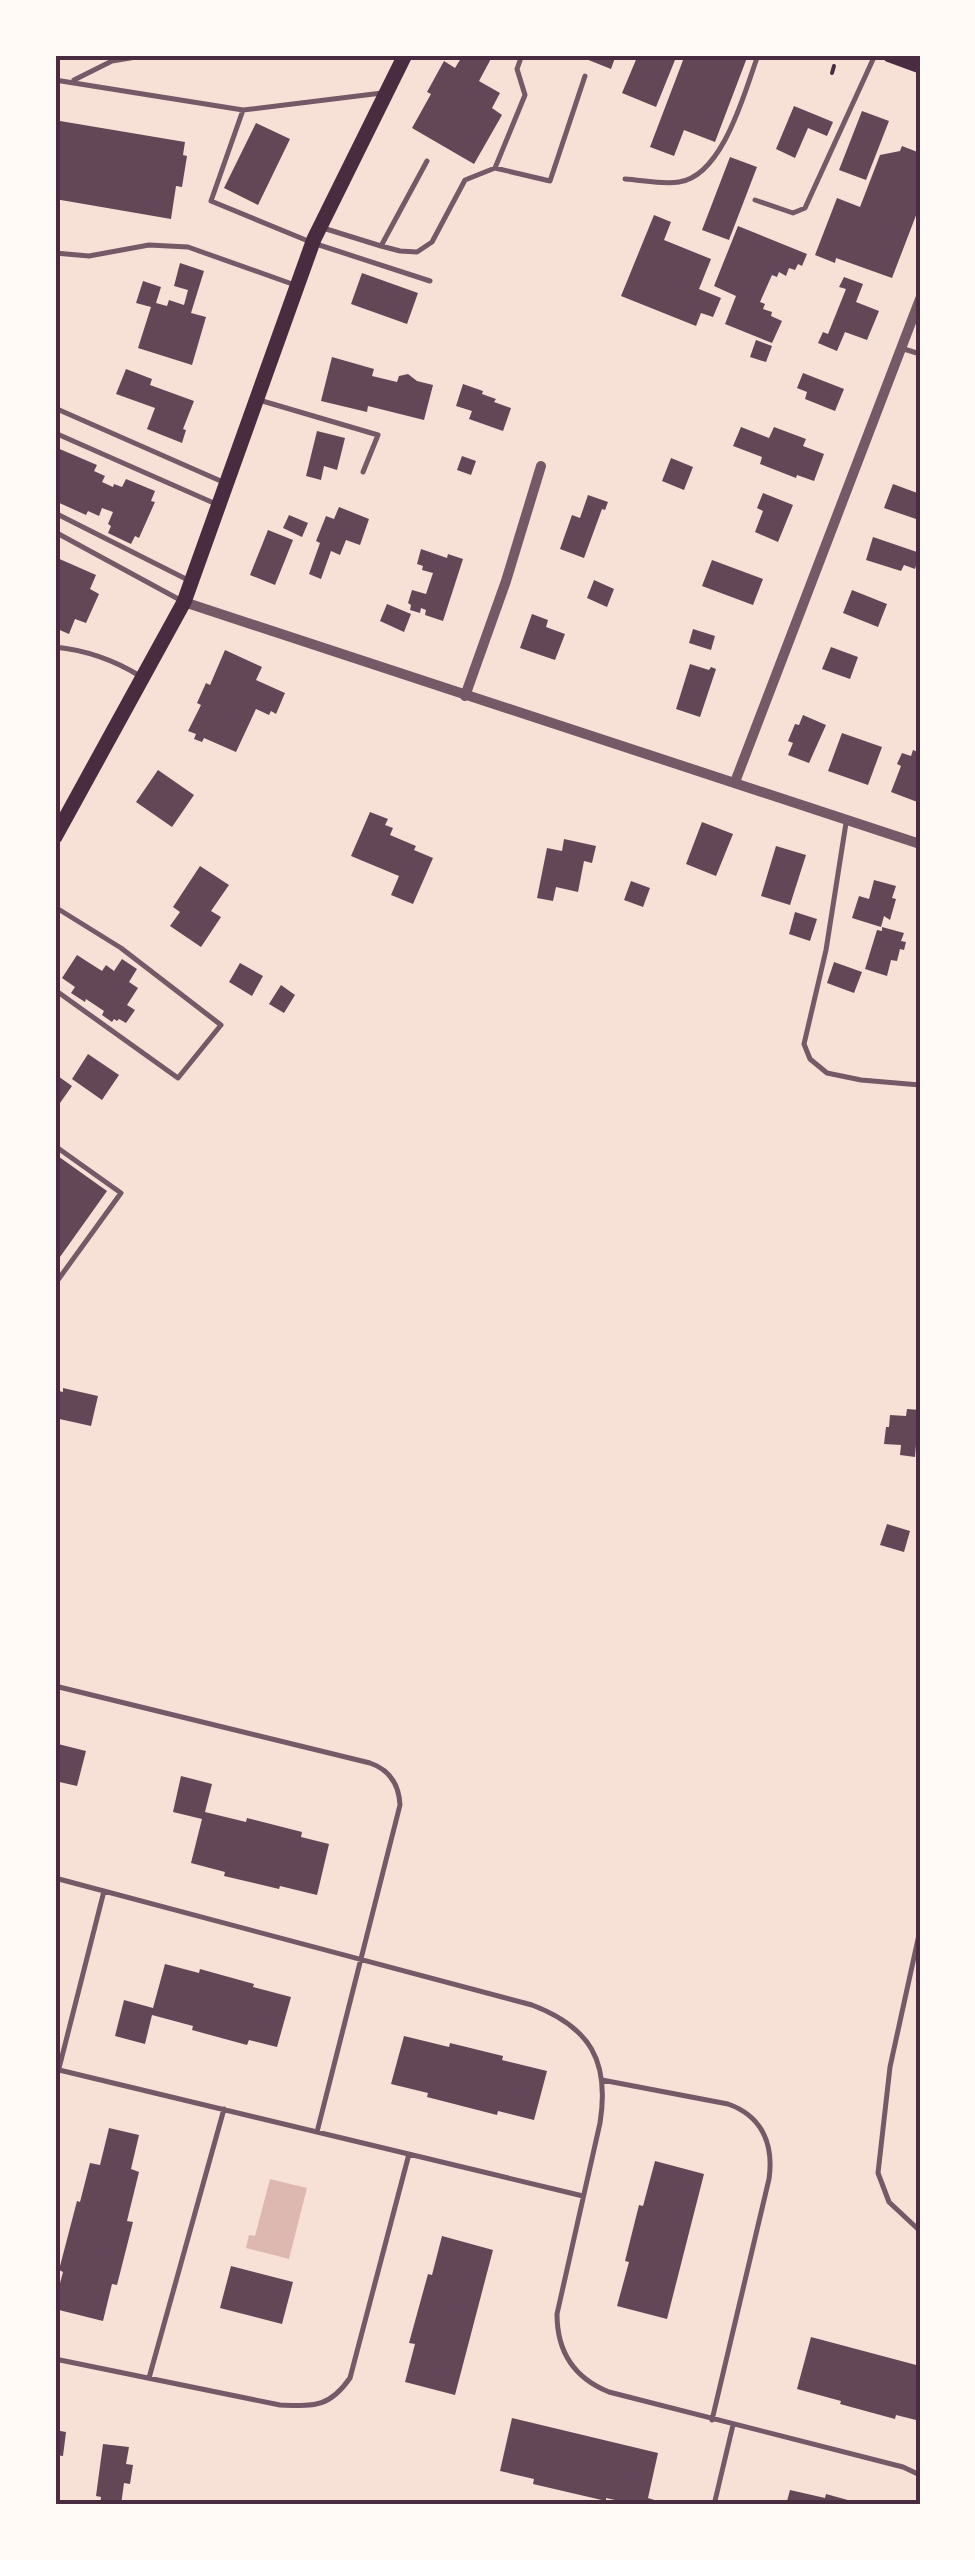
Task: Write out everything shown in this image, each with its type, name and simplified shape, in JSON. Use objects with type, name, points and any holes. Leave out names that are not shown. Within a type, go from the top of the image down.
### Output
[{"type":"main road","points":[[55,836],[184,602],[313,243],[405,55]]},
{"type":"main road","points":[[890,55],[920,66]]},
{"type":"street","points":[[734,782],[920,299]]},
{"type":"street","points":[[464,696],[506,581],[541,466]]},
{"type":"street","points":[[184,602],[920,844]]},
{"type":"lane","points":[[71,82],[112,61],[148,55]]},
{"type":"lane","points":[[495,168],[525,95],[517,70],[522,55]]},
{"type":"lane","points":[[625,180],[682,183],[706,168],[728,136],[758,55]]},
{"type":"lane","points":[[755,200],[793,213],[806,208],[875,55]]},
{"type":"lane","points":[[320,227],[400,251],[417,252],[432,242],[465,180],[495,168],[550,181],[585,76]]},
{"type":"lane","points":[[55,80],[243,110],[385,92]]},
{"type":"lane","points":[[243,110],[211,201],[313,243],[430,280]]},
{"type":"lane","points":[[381,246],[427,161]]},
{"type":"lane","points":[[55,253],[89,256],[149,245],[188,246],[297,286]]},
{"type":"lane","points":[[902,348],[920,354]]},
{"type":"lane","points":[[256,400],[378,435],[363,472]]},
{"type":"lane","points":[[57,409],[226,484]]},
{"type":"lane","points":[[55,433],[218,506]]},
{"type":"lane","points":[[55,513],[191,581]]},
{"type":"lane","points":[[55,532],[184,602]]},
{"type":"lane","points":[[55,647],[119,663],[143,678]]},
{"type":"lane","points":[[846,820],[826,950],[804,1044],[810,1060],[828,1073],[860,1080],[920,1084]]},
{"type":"lane","points":[[55,907],[120,948],[220,1025],[178,1078],[55,990]]},
{"type":"lane","points":[[55,1146],[120,1193],[55,1284]]},
{"type":"lane","points":[[55,1686],[370,1763],[388,1772],[398,1788],[400,1806],[317,2132]]},
{"type":"lane","points":[[55,1878],[532,2005],[568,2022],[587,2041],[599,2065],[602,2108],[558,2314],[557,2329],[566,2357],[584,2380],[596,2387],[902,2467],[920,2475]]},
{"type":"lane","points":[[55,2084],[104,1891]]},
{"type":"lane","points":[[920,1930],[890,2067],[878,2174],[889,2202],[920,2232]]},
{"type":"lane","points":[[57,2069],[583,2196]]},
{"type":"lane","points":[[602,2080],[743,2110],[754,2120],[769,2147],[769,2180],[712,2420]]},
{"type":"lane","points":[[149,2378],[224,2110]]},
{"type":"lane","points":[[55,2360],[280,2404],[312,2406],[328,2402],[350,2378],[409,2154]]},
{"type":"lane","points":[[714,2505],[733,2425]]},
{"type":"path","points":[[832,73],[834,66]]},
{"type":"shaded area","points":[[270,2179],[307,2188],[289,2259],[246,2248],[249,2235],[255,2236]]},
{"type":"building","points":[[463,55],[493,55],[479,81],[500,93],[492,108],[502,115],[474,164],[412,128],[444,61],[455,68]]},
{"type":"building","points":[[576,55],[616,55],[611,69]]},
{"type":"building","points":[[638,55],[677,55],[656,107],[622,93]]},
{"type":"building","points":[[685,55],[748,55],[715,142],[684,130],[674,156],[650,147]]},
{"type":"building","points":[[794,106],[833,122],[827,136],[808,128],[795,158],[776,149]]},
{"type":"building","points":[[862,111],[889,121],[866,180],[839,170]]},
{"type":"building","points":[[60,121],[185,142],[182,187],[176,186],[171,219],[55,199],[55,151]]},
{"type":"building","points":[[256,123],[290,139],[258,205],[224,188]]},
{"type":"building","points":[[902,146],[920,153],[920,205],[892,278],[836,258],[835,263],[815,255],[837,198],[860,207],[880,155],[900,151]]},
{"type":"building","points":[[730,157],[757,167],[729,240],[702,230]]},
{"type":"building","points":[[654,215],[671,222],[664,240],[711,259],[699,289],[721,298],[713,317],[701,313],[696,326],[621,296]]},
{"type":"building","points":[[738,226],[807,254],[802,266],[789,268],[786,276],[779,272],[777,277],[772,275],[760,302],[765,304],[763,309],[772,312],[771,316],[782,321],[772,343],[725,324],[736,296],[714,286]]},
{"type":"building","points":[[180,263],[204,271],[191,313],[206,317],[192,365],[138,348],[151,307],[136,303],[143,281],[161,287],[156,303],[167,306],[169,300],[184,305],[188,290],[174,286]]},
{"type":"building","points":[[362,273],[418,293],[407,324],[351,304]]},
{"type":"building","points":[[844,277],[863,284],[856,302],[879,311],[867,340],[845,332],[837,351],[818,343],[823,332],[828,334],[846,289],[839,287]]},
{"type":"building","points":[[756,340],[772,346],[766,362],[750,357]]},
{"type":"building","points":[[332,357],[374,369],[372,376],[397,382],[399,376],[408,374],[433,385],[424,420],[368,406],[367,412],[321,401]]},
{"type":"building","points":[[126,369],[152,379],[150,385],[194,401],[182,443],[147,429],[155,408],[116,394]]},
{"type":"building","points":[[803,373],[844,389],[835,411],[805,399],[807,392],[797,388]]},
{"type":"building","points":[[463,384],[511,408],[503,431],[469,419],[472,411],[456,406]]},
{"type":"building","points":[[741,427],[769,438],[774,427],[806,439],[803,446],[824,454],[814,481],[760,464],[762,457],[733,446]]},
{"type":"building","points":[[317,431],[345,438],[337,470],[324,466],[321,480],[306,476]]},
{"type":"building","points":[[55,447],[97,465],[94,471],[105,476],[102,482],[113,487],[122,487],[126,479],[155,491],[151,501],[155,502],[139,538],[135,536],[131,544],[108,533],[113,512],[102,508],[99,516],[88,511],[86,515],[55,501]]},
{"type":"building","points":[[462,456],[476,461],[471,475],[457,470]]},
{"type":"building","points":[[671,458],[693,467],[684,490],[662,481]]},
{"type":"building","points":[[893,484],[920,494],[920,515],[916,519],[884,508]]},
{"type":"building","points":[[763,493],[793,505],[778,542],[755,532],[763,511],[757,508]]},
{"type":"building","points":[[588,495],[608,502],[584,558],[560,549],[572,515],[580,518]]},
{"type":"building","points":[[339,507],[369,519],[360,545],[346,540],[340,555],[331,551],[321,579],[309,574],[320,543],[316,541],[326,516],[334,519]]},
{"type":"building","points":[[289,515],[308,523],[302,537],[283,528]]},
{"type":"building","points":[[268,530],[293,540],[275,585],[250,575]]},
{"type":"building","points":[[873,537],[920,553],[915,569],[904,565],[901,571],[866,560]]},
{"type":"building","points":[[421,549],[463,559],[443,621],[425,615],[426,610],[421,608],[420,613],[410,610],[412,590],[426,594],[433,573],[417,564]]},
{"type":"building","points":[[55,557],[96,575],[90,589],[99,594],[86,623],[75,619],[69,634],[55,628]]},
{"type":"building","points":[[712,560],[763,579],[753,605],[702,586]]},
{"type":"building","points":[[594,580],[614,589],[607,607],[587,598]]},
{"type":"building","points":[[852,590],[887,604],[878,627],[843,613]]},
{"type":"building","points":[[387,604],[411,614],[404,632],[380,621]]},
{"type":"building","points":[[532,614],[548,620],[546,627],[565,634],[555,660],[520,648]]},
{"type":"building","points":[[693,629],[715,636],[711,650],[689,643]]},
{"type":"building","points":[[831,647],[858,657],[850,679],[822,669]]},
{"type":"building","points":[[225,650],[262,667],[256,680],[285,693],[276,714],[256,709],[236,752],[204,738],[202,742],[194,739],[196,734],[188,731],[201,705],[197,703],[206,683],[210,685]]},
{"type":"building","points":[[690,664],[716,669],[700,717],[676,709]]},
{"type":"building","points":[[803,715],[826,725],[809,763],[788,755],[793,743],[788,741]]},
{"type":"building","points":[[842,733],[882,747],[868,785],[828,771]]},
{"type":"building","points":[[913,750],[920,753],[920,803],[891,792],[902,753],[911,756]]},
{"type":"building","points":[[158,770],[194,795],[172,827],[136,802]]},
{"type":"building","points":[[370,812],[388,819],[385,825],[393,828],[390,835],[433,858],[413,904],[391,895],[399,876],[351,856]]},
{"type":"building","points":[[702,822],[733,834],[716,876],[686,864]]},
{"type":"building","points":[[564,839],[596,846],[592,863],[584,861],[578,892],[556,887],[553,901],[537,898],[547,848],[562,851]]},
{"type":"building","points":[[776,846],[806,855],[790,905],[761,896]]},
{"type":"building","points":[[200,866],[229,885],[211,911],[221,917],[201,947],[170,926],[180,912],[173,907]]},
{"type":"building","points":[[874,880],[896,886],[890,920],[884,916],[881,927],[852,918],[859,896],[869,899]]},
{"type":"building","points":[[631,881],[650,888],[643,907],[624,900]]},
{"type":"building","points":[[795,912],[817,919],[810,941],[789,934]]},
{"type":"building","points":[[882,927],[904,933],[901,941],[906,942],[897,961],[891,960],[887,976],[865,969],[877,930],[882,931]]},
{"type":"building","points":[[77,955],[102,971],[106,965],[114,971],[122,959],[137,969],[129,982],[138,988],[127,1005],[135,1010],[126,1023],[119,1019],[112,1022],[102,1015],[104,1011],[71,993],[75,987],[62,978]]},
{"type":"building","points":[[834,962],[862,972],[854,993],[827,983]]},
{"type":"building","points":[[240,963],[263,976],[252,996],[229,982]]},
{"type":"building","points":[[281,985],[295,995],[284,1013],[269,1004]]},
{"type":"building","points":[[88,1054],[119,1075],[102,1100],[72,1079]]},
{"type":"building","points":[[55,1074],[72,1086],[60,1103],[55,1099]]},
{"type":"building","points":[[55,1154],[107,1191],[55,1264]]},
{"type":"building","points":[[63,1388],[98,1396],[91,1426],[55,1418],[55,1390],[63,1392]]},
{"type":"building","points":[[907,1409],[920,1410],[920,1446],[916,1445],[915,1457],[900,1455],[901,1445],[884,1444],[890,1415],[906,1416]]},
{"type":"building","points":[[887,1524],[910,1531],[904,1552],[880,1545]]},
{"type":"building","points":[[58,1744],[86,1751],[77,1786],[55,1781]]},
{"type":"building","points":[[181,1776],[212,1784],[205,1812],[302,1832],[301,1837],[329,1844],[317,1895],[224,1876],[225,1872],[191,1863],[202,1819],[173,1812]]},
{"type":"building","points":[[165,1964],[199,1973],[200,1969],[291,1997],[277,2047],[249,2040],[247,2045],[152,2015],[145,2044],[115,2036],[124,2000],[153,2008]]},
{"type":"building","points":[[404,2036],[449,2047],[450,2043],[547,2071],[534,2120],[498,2111],[497,2115],[391,2084]]},
{"type":"building","points":[[109,2128],[139,2135],[131,2169],[139,2172],[127,2221],[133,2222],[103,2321],[55,2309],[55,2302],[77,2201],[80,2202],[90,2163],[100,2165]]},
{"type":"building","points":[[655,2161],[704,2174],[667,2319],[617,2306],[639,2205],[643,2206]]},
{"type":"building","points":[[442,2236],[493,2250],[455,2395],[405,2382],[415,2344],[409,2343]]},
{"type":"building","points":[[231,2266],[293,2282],[282,2324],[220,2308]]},
{"type":"building","points":[[811,2337],[920,2366],[920,2421],[896,2415],[895,2419],[797,2389]]},
{"type":"building","points":[[512,2418],[658,2453],[648,2498],[670,2505],[606,2501],[533,2484],[534,2479],[500,2471]]},
{"type":"building","points":[[55,2430],[66,2432],[63,2456],[55,2455]]},
{"type":"building","points":[[103,2444],[129,2447],[126,2464],[133,2465],[130,2484],[124,2483],[121,2505],[100,2505],[101,2497],[96,2496]]},
{"type":"building","points":[[790,2490],[825,2498],[826,2494],[866,2505],[786,2505]]}]
